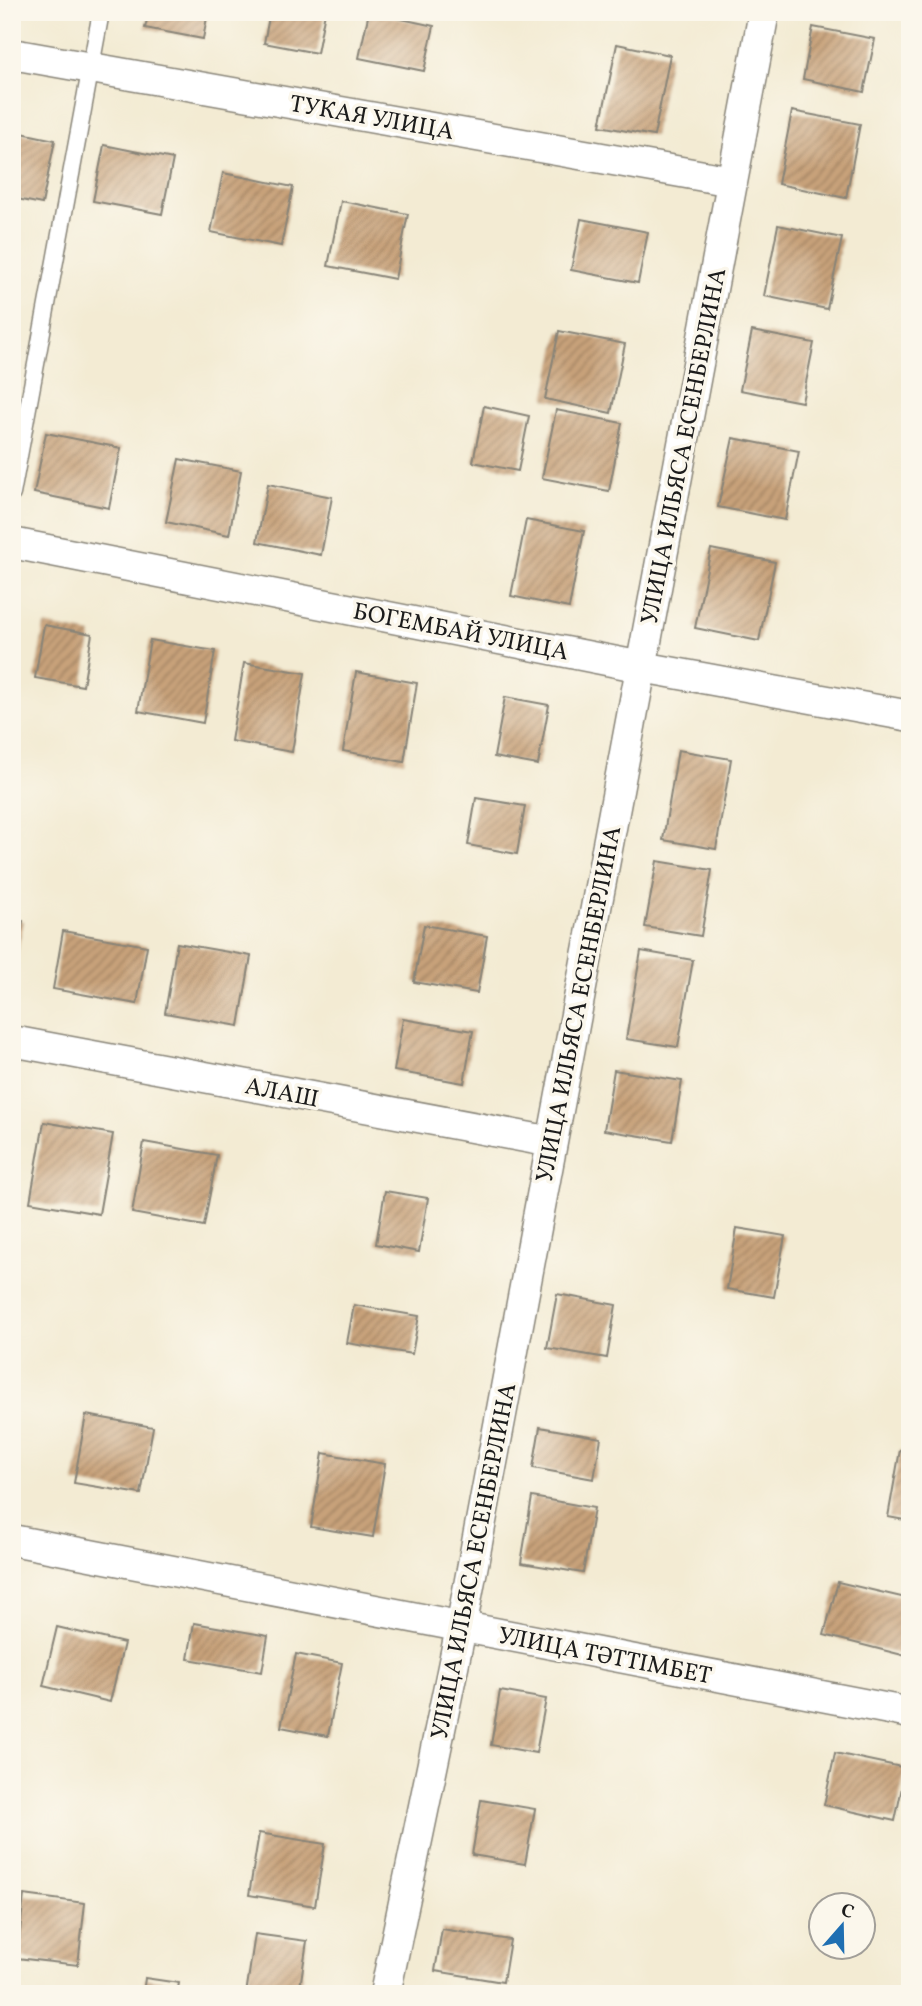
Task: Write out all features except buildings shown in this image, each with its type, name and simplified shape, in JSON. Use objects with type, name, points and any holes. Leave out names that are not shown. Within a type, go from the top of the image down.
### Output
[{"type":"street","name":"УЛИЦА ИЛЬЯСА ЕСЕНБЕРЛИНА","points":[[385,1994],[461,1628],[764,12]]},
{"type":"street","name":"ТУКАЯ УЛИЦА","points":[[12,54],[732,181]]},
{"type":"street","name":"БОГЕМБАЙ УЛИЦА","points":[[12,542],[642,667],[910,716]]},
{"type":"street","name":"АЛАШ","points":[[12,1041],[552,1142]]},
{"type":"street","name":"УЛИЦА ТӘТТІМБЕТ","points":[[12,1540],[910,1713]]},
{"type":"lane","points":[[12,494],[101,12]]}]
